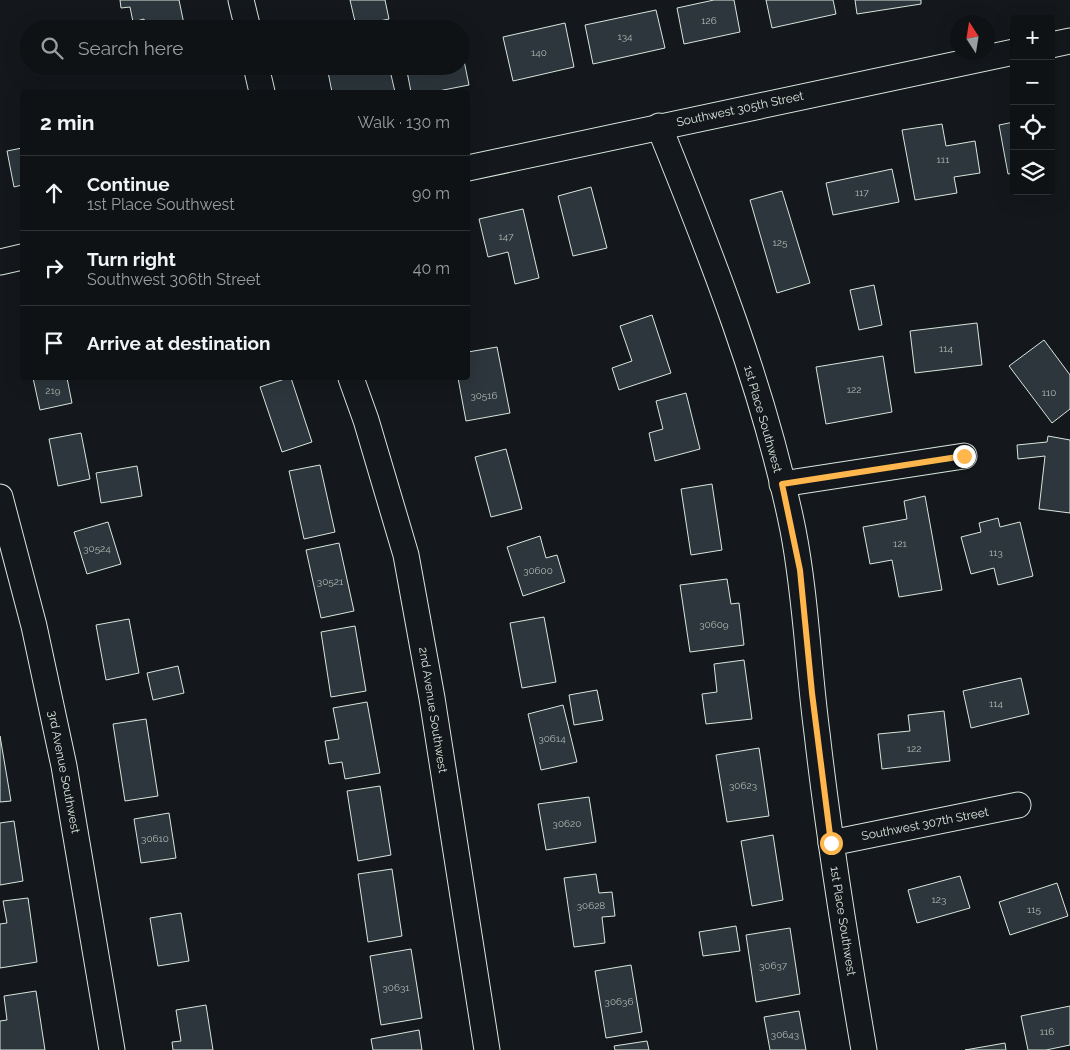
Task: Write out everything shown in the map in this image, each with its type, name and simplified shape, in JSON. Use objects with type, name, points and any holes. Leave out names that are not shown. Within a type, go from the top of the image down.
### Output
[{"type":"street","points":[[241,0],[246,20]]},
{"type":"street","points":[[1055,44],[1070,41]]},
{"type":"street","name":"Southwest 305th Street","points":[[470,168],[1010,53]]},
{"type":"street","points":[[258,75],[262,90]]},
{"type":"street","name":"1st Place Southwest","points":[[660,126],[694,213],[757,392],[782,484],[800,570],[812,693],[831,843],[864,1050]]},
{"type":"street","points":[[0,262],[20,257]]},
{"type":"street","name":"2nd Avenue Southwest","points":[[352,380],[366,420],[406,555],[433,707],[487,1050]]},
{"type":"street","points":[[782,484],[964,456]]},
{"type":"street","name":"3rd Avenue Southwest","points":[[0,497],[34,626],[64,766],[112,1050]]},
{"type":"street","name":"Southwest 307th Street","points":[[831,843],[1018,805]]},
{"type":"building","points":[[120,0],[179,0],[183,20],[133,20],[130,7],[121,8]]},
{"type":"building","points":[[350,0],[385,0],[389,19],[355,20]]},
{"type":"building","points":[[714,0],[734,0],[740,32],[684,44],[677,8]]},
{"type":"building","points":[[766,0],[833,0],[836,14],[772,28]]},
{"type":"building","points":[[855,0],[921,0],[921,4],[857,14]]},
{"type":"building","points":[[656,10],[665,48],[593,64],[585,25]]},
{"type":"building","points":[[565,23],[574,67],[513,81],[503,37]]},
{"type":"building","points":[[329,75],[391,75],[395,90],[332,90]]},
{"type":"building","points":[[408,75],[467,75],[469,85],[443,90],[411,90]]},
{"type":"building","points":[[1010,123],[1010,174],[1008,174],[999,125]]},
{"type":"building","points":[[942,124],[946,146],[975,141],[980,173],[954,177],[957,193],[915,200],[902,130]]},
{"type":"building","points":[[20,148],[20,186],[14,187],[7,151]]},
{"type":"building","points":[[892,169],[899,202],[833,215],[826,183]]},
{"type":"building","points":[[591,187],[607,248],[573,256],[558,196]]},
{"type":"building","points":[[782,191],[810,283],[777,293],[750,200]]},
{"type":"building","points":[[523,209],[539,278],[515,284],[508,252],[488,257],[479,219]]},
{"type":"building","points":[[874,285],[882,325],[859,330],[850,290]]},
{"type":"building","points":[[652,315],[671,373],[619,390],[612,368],[632,361],[620,326]]},
{"type":"building","points":[[977,323],[982,365],[915,373],[910,331]]},
{"type":"building","points":[[1044,340],[1070,375],[1070,409],[1052,423],[1009,366]]},
{"type":"building","points":[[497,347],[510,413],[466,421],[458,380],[470,380],[470,352]]},
{"type":"building","points":[[883,356],[892,412],[826,424],[816,367]]},
{"type":"building","points":[[33,380],[67,380],[72,403],[40,410]]},
{"type":"building","points":[[282,380],[292,380],[312,442],[282,452],[260,387]]},
{"type":"building","points":[[686,393],[700,449],[655,461],[649,433],[663,429],[656,401]]},
{"type":"building","points":[[81,433],[90,479],[58,486],[49,439]]},
{"type":"building","points":[[1048,436],[1070,440],[1070,513],[1039,509],[1045,456],[1018,459],[1017,445],[1047,442]]},
{"type":"building","points":[[506,449],[522,509],[491,517],[475,457]]},
{"type":"building","points":[[320,465],[335,532],[304,539],[289,471]]},
{"type":"building","points":[[137,466],[142,496],[101,503],[96,473]]},
{"type":"building","points":[[712,484],[722,550],[691,555],[681,489]]},
{"type":"building","points":[[925,496],[942,590],[899,597],[892,560],[870,564],[863,527],[907,519],[904,501]]},
{"type":"building","points":[[998,518],[1000,527],[1020,522],[1033,576],[998,585],[994,568],[971,574],[961,537],[981,532],[979,523]]},
{"type":"building","points":[[108,522],[121,564],[87,574],[74,532]]},
{"type":"building","points":[[540,536],[546,558],[557,555],[565,582],[523,596],[507,547]]},
{"type":"building","points":[[339,543],[354,611],[321,618],[306,550]]},
{"type":"building","points":[[727,579],[731,604],[739,603],[744,645],[690,652],[680,585]]},
{"type":"building","points":[[544,617],[556,682],[522,688],[510,623]]},
{"type":"building","points":[[129,619],[139,673],[106,680],[96,625]]},
{"type":"building","points":[[355,626],[366,691],[331,697],[321,632]]},
{"type":"building","points":[[744,660],[752,719],[706,724],[702,694],[717,692],[714,664]]},
{"type":"building","points":[[178,666],[184,693],[153,700],[147,673]]},
{"type":"building","points":[[1021,678],[1029,714],[971,728],[963,691]]},
{"type":"building","points":[[597,690],[603,720],[574,725],[569,695]]},
{"type":"building","points":[[367,702],[380,773],[345,779],[342,762],[329,764],[325,741],[339,739],[333,708]]},
{"type":"building","points":[[563,705],[577,762],[541,770],[528,714]]},
{"type":"building","points":[[944,711],[950,761],[882,769],[878,734],[910,731],[908,715]]},
{"type":"building","points":[[146,719],[158,796],[125,801],[113,724]]},
{"type":"building","points":[[0,736],[11,801],[0,802]]},
{"type":"building","points":[[759,748],[769,816],[727,822],[716,755]]},
{"type":"building","points":[[380,786],[391,855],[358,861],[347,791]]},
{"type":"building","points":[[589,797],[596,842],[546,850],[538,804]]},
{"type":"building","points":[[169,813],[176,858],[141,863],[134,819]]},
{"type":"building","points":[[14,821],[23,881],[0,885],[0,823]]},
{"type":"building","points":[[773,835],[783,900],[752,906],[741,841]]},
{"type":"building","points":[[392,869],[402,936],[368,942],[358,874]]},
{"type":"building","points":[[596,874],[599,893],[612,892],[615,916],[602,917],[605,943],[574,947],[564,878]]},
{"type":"building","points":[[960,876],[970,908],[917,923],[908,890]]},
{"type":"building","points":[[1057,883],[1068,916],[1010,935],[999,902]]},
{"type":"building","points":[[28,898],[37,962],[0,968],[0,924],[7,923],[3,901]]},
{"type":"building","points":[[181,913],[189,961],[158,966],[150,918]]},
{"type":"building","points":[[736,926],[740,951],[703,956],[699,932]]},
{"type":"building","points":[[790,928],[800,994],[756,1002],[746,935]]},
{"type":"building","points":[[411,949],[422,1018],[381,1025],[370,956]]},
{"type":"building","points":[[631,965],[642,1032],[606,1038],[595,971]]},
{"type":"building","points":[[36,991],[45,1050],[0,1050],[0,1021],[7,1020],[4,996]]},
{"type":"building","points":[[206,1005],[213,1050],[173,1050],[172,1042],[181,1041],[176,1010]]},
{"type":"building","points":[[1070,1006],[1070,1045],[1046,1050],[1028,1050],[1021,1016]]},
{"type":"building","points":[[799,1011],[806,1050],[770,1050],[764,1017]]},
{"type":"building","points":[[419,1030],[422,1050],[373,1050],[371,1039]]},
{"type":"building","points":[[647,1041],[649,1050],[615,1050],[614,1046]]},
{"type":"building","points":[[1005,1043],[1006,1050],[965,1050]]},
{"type":"route","points":[[831,843],[812,693],[800,570],[782,484],[964,456]]}]
